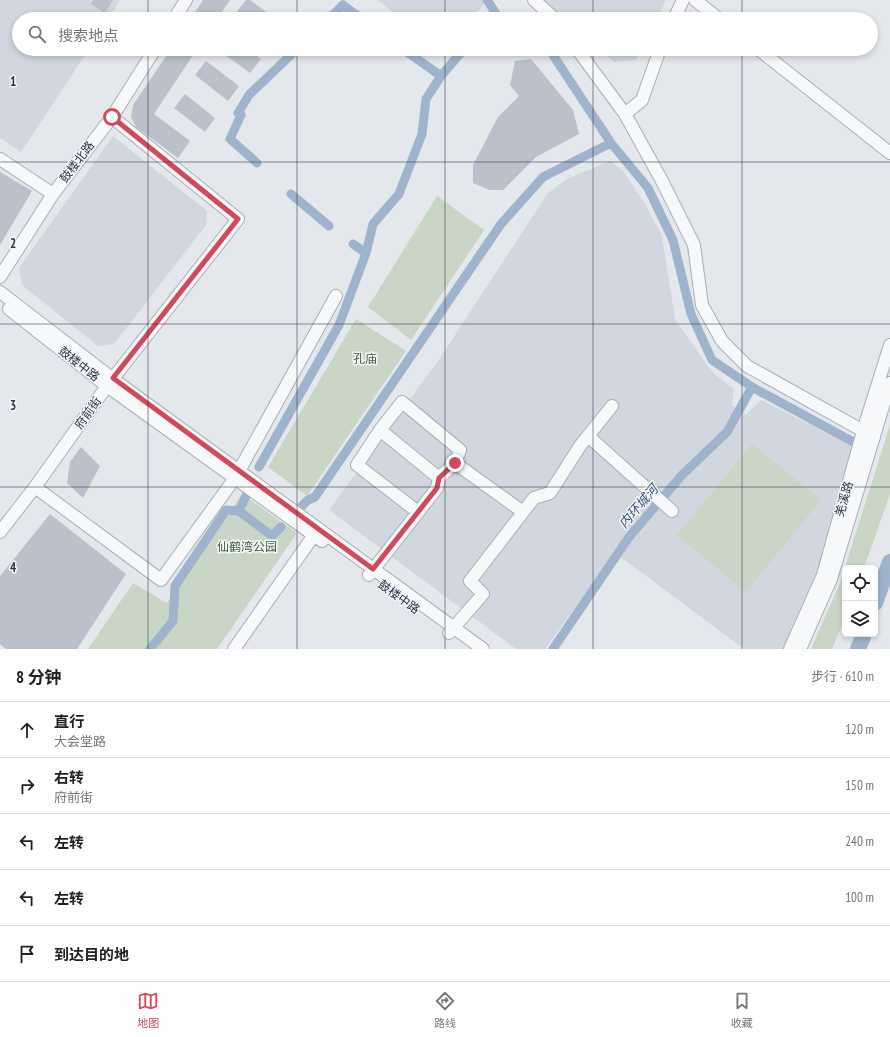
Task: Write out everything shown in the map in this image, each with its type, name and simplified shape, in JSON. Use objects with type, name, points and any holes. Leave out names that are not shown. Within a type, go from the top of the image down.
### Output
[{"type":"street","points":[[178,12],[186,0]]},
{"type":"street","points":[[534,0],[547,12]]},
{"type":"street","points":[[677,12],[683,0]]},
{"type":"street","points":[[695,0],[711,12]]},
{"type":"street","name":"鼓楼北路","points":[[0,277],[53,194],[112,117],[151,56]]},
{"type":"street","points":[[582,56],[625,114],[662,181],[694,245],[702,305],[722,341],[747,366],[868,434]]},
{"type":"street","points":[[625,114],[642,100],[658,56]]},
{"type":"street","points":[[767,56],[890,153]]},
{"type":"street","name":"府前街","points":[[0,532],[35,487],[110,382],[238,219],[112,117]]},
{"type":"street","points":[[0,159],[53,194]]},
{"type":"street","points":[[0,292],[110,382]]},
{"type":"street","points":[[35,487],[161,580],[238,474],[336,296]]},
{"type":"street","name":"鼓楼中路","points":[[0,302],[238,474],[314,535],[371,572],[451,630],[471,649]]},
{"type":"street","name":"羌溪路","points":[[800,649],[831,578],[890,345]]},
{"type":"street","name":"羌溪路","points":[[790,649],[823,575],[868,434],[890,383]]},
{"type":"street","points":[[238,474],[371,572],[437,488],[439,478],[455,463],[460,450],[402,402],[380,430],[357,465],[418,512]]},
{"type":"street","points":[[483,649],[451,630],[483,594],[470,581],[534,498],[550,493],[588,436],[612,406]]},
{"type":"street","points":[[380,430],[439,478]]},
{"type":"street","points":[[588,436],[672,511]]},
{"type":"street","points":[[455,463],[523,512]]},
{"type":"street","points":[[234,649],[314,535]]},
{"type":"shaded area","points":[[0,0],[120,0],[112,12],[12,12],[12,56],[84,56],[21,152],[0,138]]},
{"type":"shaded area","points":[[378,0],[487,0],[478,12],[393,12]]},
{"type":"shaded area","points":[[542,0],[666,0],[660,12],[556,12]]},
{"type":"shaded area","points":[[607,56],[638,56],[636,60],[614,62]]},
{"type":"shaded area","points":[[113,136],[207,211],[206,225],[114,344],[98,346],[22,285],[19,268]]},
{"type":"shaded area","points":[[610,161],[623,171],[645,204],[662,236],[675,319],[712,372],[734,389],[732,405],[746,415],[761,400],[859,449],[818,580],[783,649],[744,649],[626,561],[614,554],[545,649],[516,649],[329,510],[440,358],[548,193],[567,179]]},
{"type":"green space","points":[[437,196],[484,230],[411,340],[368,307]]},
{"type":"green space","name":"孔庙","points":[[356,319],[406,351],[307,496],[268,467]]},
{"type":"green space","points":[[890,425],[890,494],[865,565],[846,565]]},
{"type":"green space","points":[[752,444],[821,500],[746,592],[677,535]]},
{"type":"green space","name":"仙鹤湾公园","points":[[242,494],[297,533],[217,649],[88,649],[133,583],[167,603]]},
{"type":"green space","points":[[842,577],[842,625],[832,649],[811,649]]},
{"type":"building","points":[[93,0],[113,0],[106,12],[91,4]]},
{"type":"building","points":[[203,0],[230,0],[222,12],[195,12]]},
{"type":"building","points":[[246,0],[250,0],[266,12],[237,12]]},
{"type":"building","points":[[166,56],[192,56],[154,114],[190,141],[178,158],[136,127],[131,117],[133,105]]},
{"type":"building","points":[[227,56],[257,56],[261,59],[250,73]]},
{"type":"building","points":[[531,59],[573,110],[579,134],[536,157],[503,190],[490,190],[473,183],[473,165],[498,117],[519,96],[510,85],[515,61]]},
{"type":"building","points":[[206,61],[239,86],[228,101],[195,75]]},
{"type":"building","points":[[185,94],[215,118],[205,132],[174,108]]},
{"type":"building","points":[[0,172],[32,191],[0,245]]},
{"type":"building","points":[[81,447],[100,466],[83,498],[67,483],[70,462]]},
{"type":"building","points":[[50,514],[126,574],[77,649],[6,649],[0,644],[0,576]]},
{"type":"waterway","points":[[487,0],[495,12]]},
{"type":"waterway","points":[[336,12],[343,5],[352,12]]},
{"type":"waterway","points":[[257,163],[230,139],[241,115],[238,113],[249,95],[290,56]]},
{"type":"waterway","points":[[413,56],[441,76],[458,56]]},
{"type":"waterway","points":[[554,56],[611,143],[648,188],[673,240],[691,314],[712,360],[752,387],[857,444]]},
{"type":"waterway","points":[[259,467],[339,325],[366,253],[373,224],[399,194],[422,134],[426,99],[441,76]]},
{"type":"waterway","points":[[301,507],[308,500],[315,497],[501,224],[543,177],[611,143]]},
{"type":"waterway","points":[[291,194],[329,226]]},
{"type":"waterway","points":[[353,244],[366,253]]},
{"type":"waterway","name":"内环城河","points":[[553,649],[629,537],[682,475],[727,432],[752,387]]},
{"type":"waterway","points":[[239,511],[247,494]]},
{"type":"waterway","points":[[150,649],[173,621],[175,586],[226,510],[239,511],[272,536],[281,527]]},
{"type":"waterway","points":[[876,601],[890,562]]},
{"type":"waterway","points":[[858,649],[863,637]]},
{"type":"route","points":[[112,117],[238,219],[113,378],[373,569],[437,488],[439,478],[455,463]]}]
